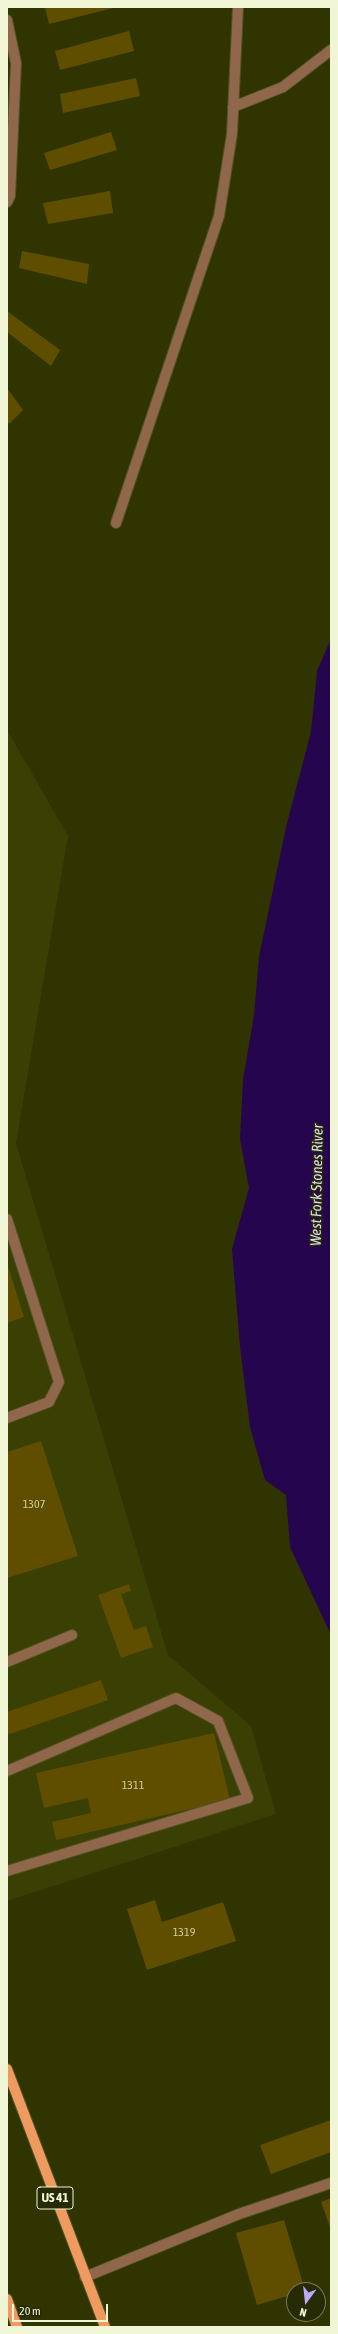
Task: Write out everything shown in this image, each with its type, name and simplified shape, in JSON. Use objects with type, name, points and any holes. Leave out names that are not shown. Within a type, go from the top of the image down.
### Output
[{"type":"main road","name":"US 41","points":[[7,2069],[105,2327]]},
{"type":"main road","points":[[7,2299],[17,2327]]},
{"type":"street","points":[[116,523],[219,216],[232,134],[238,7]]},
{"type":"street","points":[[7,20],[16,63],[10,196],[7,202]]},
{"type":"street","points":[[233,107],[283,88],[331,50]]},
{"type":"street","points":[[7,1219],[58,1382],[49,1402],[7,1418]]},
{"type":"street","points":[[7,1662],[72,1635]]},
{"type":"street","points":[[7,1771],[176,1698],[218,1721],[248,1798],[7,1871]]},
{"type":"street","points":[[85,2277],[239,2214],[331,2183]]},
{"type":"shaded area","points":[[7,730],[68,836],[16,1143],[168,1655],[251,1726],[276,1814],[7,1901]]},
{"type":"water","name":"West Fork Stones River","points":[[331,639],[331,1635],[290,1547],[286,1495],[265,1480],[250,1427],[240,1346],[232,1249],[249,1188],[240,1139],[243,1080],[254,1015],[259,957],[286,827],[311,732],[317,671]]},
{"type":"building","points":[[45,7],[113,7],[113,8],[49,24]]},
{"type":"building","points":[[129,31],[134,51],[60,70],[55,51]]},
{"type":"building","points":[[136,78],[140,96],[63,113],[60,94]]},
{"type":"building","points":[[111,132],[117,150],[50,170],[44,153]]},
{"type":"building","points":[[110,191],[113,213],[48,224],[43,203]]},
{"type":"building","points":[[22,251],[89,264],[87,284],[19,268]]},
{"type":"building","points":[[7,311],[60,350],[51,366],[7,332]]},
{"type":"building","points":[[7,388],[23,410],[9,424],[7,421]]},
{"type":"building","points":[[7,1263],[24,1317],[7,1323]]},
{"type":"building","points":[[41,1441],[78,1556],[7,1578],[7,1452]]},
{"type":"building","points":[[129,1584],[131,1591],[121,1594],[134,1630],[146,1626],[153,1647],[121,1658],[98,1595]]},
{"type":"building","points":[[101,1680],[108,1700],[7,1735],[7,1712]]},
{"type":"building","points":[[214,1733],[230,1800],[56,1840],[52,1822],[91,1813],[88,1798],[44,1808],[36,1773]]},
{"type":"building","points":[[155,1900],[162,1922],[223,1902],[236,1941],[147,1970],[127,1909]]},
{"type":"building","points":[[331,2120],[331,2152],[271,2174],[260,2145]]},
{"type":"building","points":[[331,2198],[331,2230],[321,2202]]},
{"type":"building","points":[[284,2220],[303,2282],[286,2282],[286,2296],[257,2305],[236,2233]]}]
